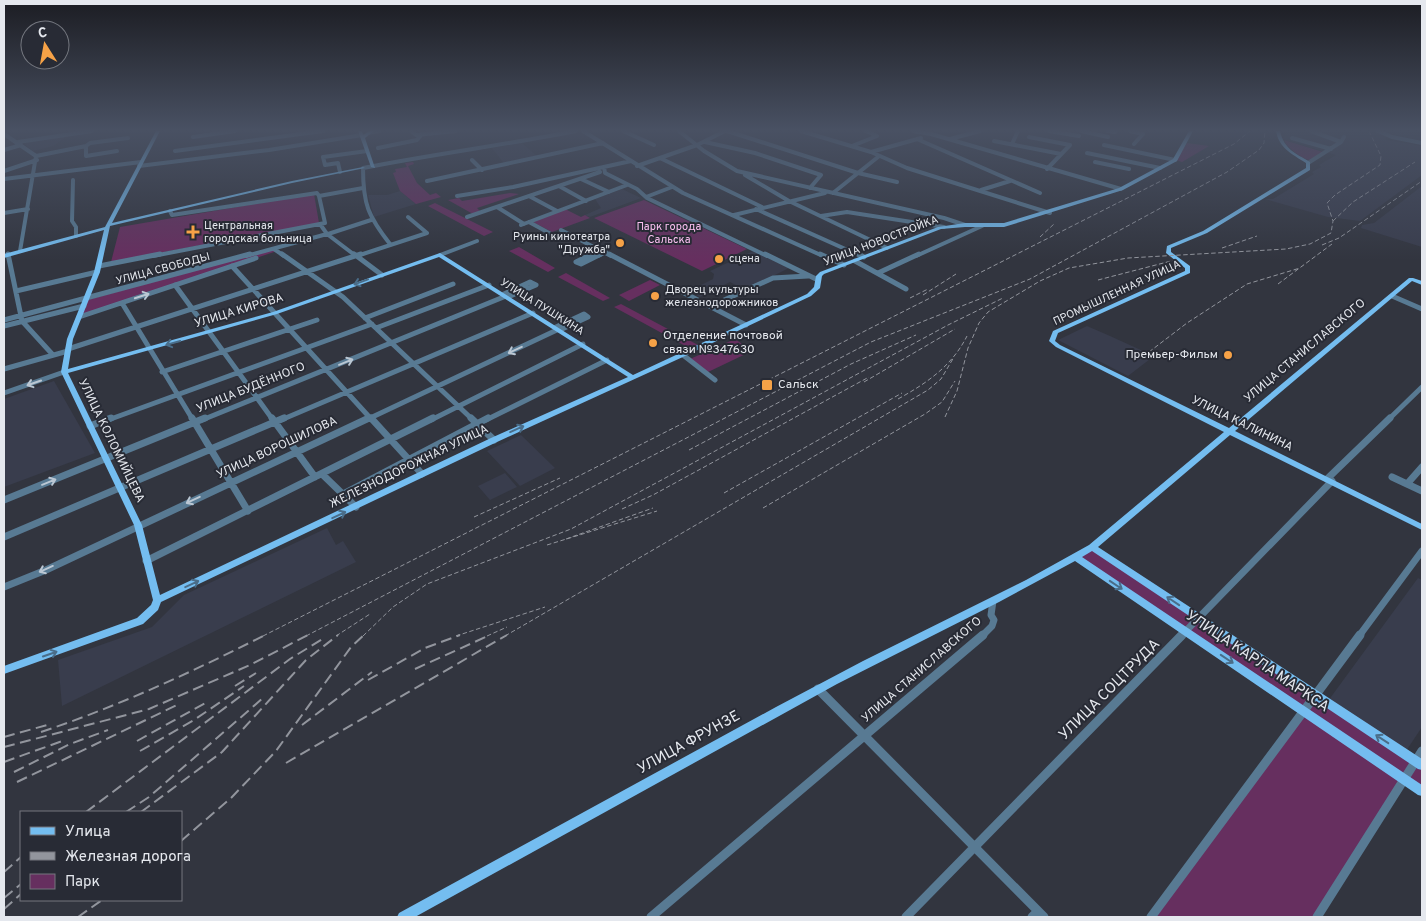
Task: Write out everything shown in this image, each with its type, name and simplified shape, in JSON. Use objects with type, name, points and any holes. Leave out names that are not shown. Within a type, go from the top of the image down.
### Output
[{"type":"main road","name":"УЛИЦА КОЛОМИЙЦЕВА","points":[[135,174],[107,226],[98,269],[68,350],[64,372],[105,459],[122,488],[138,525],[157,600]]},
{"type":"main road","points":[[6,255],[107,226],[331,174]]},
{"type":"main road","name":"УЛИЦА НОВОСТРОЙКА","points":[[818,278],[844,265],[944,227],[1004,225],[1050,213],[1121,189],[1149,174]]},
{"type":"main road","name":"ПРОМЫШЛЕННАЯ УЛИЦА","points":[[1052,341],[1055,332],[1188,272],[1188,267],[1170,255],[1169,247],[1188,241],[1300,174]]},
{"type":"main road","name":"УЛИЦА КИРОВА","points":[[64,372],[210,333],[440,255]]},
{"type":"main road","name":"УЛИЦА ПУШКИНА","points":[[440,255],[583,344],[633,378]]},
{"type":"main road","name":"ЖЕЛЕЗНОДОРОЖНАЯ УЛИЦА","points":[[4,670],[140,621],[155,607],[157,600],[494,440],[683,355],[809,295],[818,288],[818,278]]},
{"type":"main road","name":"УЛИЦА СТАНИСЛАВСКОГО","points":[[993,601],[1075,558],[1092,547],[1411,279],[1422,283]]},
{"type":"main road","name":"УЛИЦА КАЛИНИНА","points":[[1052,341],[1058,346],[1422,527]]},
{"type":"main road","name":"УЛИЦА КАРЛА МАРКСА","points":[[1092,547],[1419,763]]},
{"type":"main road","name":"УЛИЦА КАРЛА МАРКСА","points":[[1075,558],[1422,791]]},
{"type":"main road","name":"УЛИЦА ФРУНЗЕ","points":[[403,917],[818,689],[913,639],[993,601]]},
{"type":"street","points":[[4,179],[42,174]]},
{"type":"street","points":[[363,174],[363,188],[371,220],[390,244]]},
{"type":"street","points":[[427,181],[462,174]]},
{"type":"street","points":[[458,196],[579,174]]},
{"type":"street","points":[[467,217],[593,174]]},
{"type":"street","points":[[611,174],[646,197],[809,276],[818,278]]},
{"type":"street","points":[[650,174],[672,187],[844,265]]},
{"type":"street","points":[[693,174],[762,207]]},
{"type":"street","points":[[742,174],[789,201],[887,248]]},
{"type":"street","points":[[750,174],[944,218],[965,225]]},
{"type":"street","points":[[810,188],[821,175],[818,174]]},
{"type":"street","points":[[734,215],[831,192],[857,174]]},
{"type":"street","points":[[862,174],[897,182]]},
{"type":"street","points":[[930,174],[1050,213]]},
{"type":"street","points":[[993,174],[1040,193]]},
{"type":"street","points":[[1065,174],[1121,189]]},
{"type":"street","points":[[20,251],[32,175]]},
{"type":"street","points":[[581,179],[608,192]]},
{"type":"street","points":[[74,180],[72,221],[76,227],[76,236]]},
{"type":"street","points":[[979,190],[1010,182]]},
{"type":"street","points":[[525,223],[627,185]]},
{"type":"street","points":[[559,186],[586,201]]},
{"type":"street","points":[[646,197],[672,187]]},
{"type":"street","points":[[170,211],[172,215],[287,196],[317,193],[319,196],[363,188]]},
{"type":"street","points":[[16,291],[98,269],[326,223],[319,196]]},
{"type":"street","points":[[529,196],[557,211]]},
{"type":"street","points":[[497,207],[525,223],[551,234]]},
{"type":"street","points":[[4,214],[28,208]]},
{"type":"street","points":[[756,209],[864,257]]},
{"type":"street","points":[[820,216],[847,212],[944,227]]},
{"type":"street","points":[[4,369],[53,355],[427,233],[408,217]]},
{"type":"street","name":"УЛИЦА СВОБОДЫ","points":[[4,326],[21,319],[276,250],[371,220]]},
{"type":"street","points":[[320,224],[327,234],[382,275]]},
{"type":"street","points":[[878,274],[982,226]]},
{"type":"street","points":[[561,230],[746,325]]},
{"type":"street","name":"УЛИЦА КИРОВА","points":[[440,255],[477,241]]},
{"type":"street","points":[[276,250],[343,297],[394,343],[494,440]]},
{"type":"street","name":"УЛИЦА СВОБОДЫ","points":[[79,317],[276,250]]},
{"type":"street","points":[[603,251],[581,264],[576,262],[603,251]]},
{"type":"street","points":[[6,255],[16,291],[21,319],[53,355]]},
{"type":"street","points":[[855,261],[906,289]]},
{"type":"street","points":[[232,266],[422,474]]},
{"type":"street","points":[[711,306],[773,278],[809,276]]},
{"type":"street","name":"УЛИЦА БУДЁННОГО","points":[[4,500],[536,285],[530,282],[506,296]]},
{"type":"street","points":[[365,318],[453,284]]},
{"type":"street","points":[[175,285],[315,478]]},
{"type":"street","points":[[90,426],[307,347],[374,326],[489,285]]},
{"type":"street","points":[[1392,296],[1422,308]]},
{"type":"street","points":[[122,303],[162,372],[248,511]]},
{"type":"street","points":[[4,537],[534,313]]},
{"type":"street","name":"УЛИЦА ВОРОШИЛОВА","points":[[4,588],[558,329],[588,317],[584,314],[558,329]]},
{"type":"street","name":"УЛИЦА СВОБОДЫ","points":[[4,320],[21,319]]},
{"type":"street","points":[[162,372],[317,320]]},
{"type":"street","points":[[146,561],[583,344]]},
{"type":"street","points":[[683,355],[715,380]]},
{"type":"street","points":[[343,494],[477,424],[607,360]]},
{"type":"street","name":"УЛИЦА КИРОВА","points":[[4,393],[64,372]]},
{"type":"street","name":"УЛИЦА СОЦТРУДА","points":[[906,917],[1199,619],[1329,480],[1422,387]]},
{"type":"street","points":[[1407,484],[1422,467]]},
{"type":"street","points":[[322,474],[356,507]]},
{"type":"street","points":[[1392,477],[1422,491]]},
{"type":"street","points":[[1151,917],[1422,551]]},
{"type":"street","name":"УЛИЦА СТАНИСЛАВСКОГО","points":[[651,917],[992,626],[994,620],[990,615],[993,601]]},
{"type":"street","points":[[818,689],[974,846],[1038,915]]},
{"type":"street","points":[[1317,917],[1405,779],[1419,763],[1422,751]]},
{"type":"shaded area","points":[[1314,174],[1422,175],[1360,221],[1328,217],[1265,199],[1273,199]]},
{"type":"shaded area","points":[[1422,186],[1422,247],[1361,228],[1362,225],[1374,223]]},
{"type":"shaded area","points":[[622,189],[641,198],[590,217],[585,215],[601,208],[595,199]]},
{"type":"shaded area","points":[[400,191],[416,204],[374,217],[368,195],[387,195]]},
{"type":"shaded area","points":[[753,251],[789,268],[745,290],[730,282],[700,297],[689,291],[713,279],[714,274],[710,271]]},
{"type":"shaded area","points":[[1087,326],[1154,356],[1128,376],[1058,340]]},
{"type":"shaded area","points":[[54,381],[95,453],[4,487],[4,399]]},
{"type":"shaded area","points":[[521,435],[555,468],[520,486],[487,451]]},
{"type":"shaded area","points":[[505,473],[517,487],[490,500],[478,486]]},
{"type":"shaded area","points":[[327,528],[336,545],[343,541],[356,562],[62,706],[58,660],[152,627],[184,595]]},
{"type":"shaded area","points":[[1418,578],[1422,580],[1422,727],[1406,751],[1328,701]]},
{"type":"green space","points":[[393,174],[412,174],[417,183],[430,195],[436,193],[441,197],[416,204],[400,191]]},
{"type":"green space","points":[[510,193],[519,194],[477,208],[480,211],[473,214],[448,200],[459,198],[462,201]]},
{"type":"green space","name":"Центральная городская больница","points":[[314,194],[319,223],[111,262],[120,227]]},
{"type":"green space","name":"Парк города Сальска","points":[[644,200],[747,249],[702,271],[594,218]]},
{"type":"green space","points":[[435,203],[493,232],[484,236],[428,206]]},
{"type":"green space","points":[[565,209],[581,217],[585,215],[590,218],[552,232],[531,221]]},
{"type":"green space","points":[[519,247],[555,268],[548,272],[509,251]]},
{"type":"green space","points":[[274,249],[277,251],[79,317],[87,300]]},
{"type":"green space","points":[[566,273],[610,298],[603,301],[558,277]]},
{"type":"green space","points":[[650,280],[660,285],[629,301],[619,295]]},
{"type":"green space","points":[[621,304],[698,345],[691,349],[614,307]]},
{"type":"green space","points":[[735,339],[752,351],[708,372],[690,359]]},
{"type":"green space","points":[[1092,547],[1422,765],[1422,791],[1405,779],[1317,917],[1151,917],[1304,711],[1075,557]]},
{"type":"railway","points":[[264,635],[1175,174]]},
{"type":"railway","points":[[306,636],[871,342],[1030,279],[1223,174]]},
{"type":"railway","points":[[1333,221],[1327,203],[1335,195],[1367,174]]},
{"type":"railway","points":[[1333,221],[1353,202],[1396,174]]},
{"type":"railway","points":[[1322,245],[1339,238],[1422,181]]},
{"type":"railway","points":[[945,417],[957,391],[968,348],[979,323],[988,312],[1040,281],[1069,268],[1128,258],[1286,249],[1310,244],[1331,233],[1333,221]]},
{"type":"railway","points":[[1040,237],[1054,224]]},
{"type":"railway","points":[[1222,248],[1257,236]]},
{"type":"railway","points":[[1299,268],[1332,244]]},
{"type":"railway","points":[[1098,280],[1175,260]]},
{"type":"railway","points":[[1149,352],[1187,323],[1247,284],[1299,268]]},
{"type":"railway","points":[[1278,284],[1299,268]]},
{"type":"railway","points":[[923,295],[956,274]]},
{"type":"railway","points":[[910,298],[928,289]]},
{"type":"railway","points":[[363,636],[393,607],[427,584],[571,529],[948,325],[1003,298]]},
{"type":"railway","points":[[864,382],[955,329]]},
{"type":"railway","points":[[689,450],[851,364],[916,335]]},
{"type":"railway","points":[[898,399],[938,373],[954,356],[967,336]]},
{"type":"railway","points":[[505,636],[928,390],[941,379],[954,357]]},
{"type":"railway","points":[[622,509],[653,495],[869,377]]},
{"type":"railway","points":[[763,508],[925,414],[942,402],[955,381]]},
{"type":"railway","points":[[724,493],[902,393]]},
{"type":"railway","points":[[474,517],[560,478]]},
{"type":"railway","points":[[566,539],[653,508]]},
{"type":"railway","points":[[547,545],[657,511]]},
{"type":"railway","points":[[456,636],[545,607]]},
{"type":"railway","points":[[336,636],[370,614]]},
{"type":"railway","points":[[487,636],[507,627]]},
{"type":"railway","points":[[41,732],[155,688],[264,635]]},
{"type":"railway","points":[[4,747],[149,709],[250,665],[308,635]]},
{"type":"railway","points":[[142,811],[222,752],[306,660],[338,635]]},
{"type":"railway","points":[[182,840],[231,798],[276,751],[351,647],[364,635]]},
{"type":"railway","points":[[368,680],[425,648],[460,635]]},
{"type":"railway","points":[[415,669],[490,635]]},
{"type":"railway","points":[[286,763],[507,635]]},
{"type":"railway","points":[[87,811],[290,659],[324,638]]},
{"type":"railway","points":[[302,725],[372,672]]},
{"type":"railway","points":[[235,686],[256,673]]},
{"type":"railway","points":[[140,751],[194,720],[244,686]]},
{"type":"railway","points":[[128,811],[149,797],[263,698]]},
{"type":"railway","points":[[137,741],[209,701]]},
{"type":"railway","points":[[17,782],[177,705]]},
{"type":"railway","points":[[4,737],[47,725]]},
{"type":"railway","points":[[14,772],[70,744],[108,730]]},
{"type":"railway","points":[[4,762],[65,740]]},
{"type":"railway","points":[[4,872],[20,858]]},
{"type":"railway","points":[[4,898],[20,885]]},
{"type":"railway","points":[[4,909],[20,895]]},
{"type":"railway","points":[[78,917],[101,901]]},
{"type":"place","name":"Центральная городская больница","points":[[193,232]]},
{"type":"place","name":"Руины кинотеатра \"Дружба\"","points":[[620,243]]},
{"type":"place","name":"сцена","points":[[719,259]]},
{"type":"place","name":"Дворец культуры железнодорожников","points":[[655,296]]},
{"type":"place","name":"Отделение почтовой связи №347630","points":[[653,343]]},
{"type":"place","name":"Премьер-Фильм","points":[[1228,355]]},
{"type":"place","name":"Сальск","points":[[767,385]]}]
